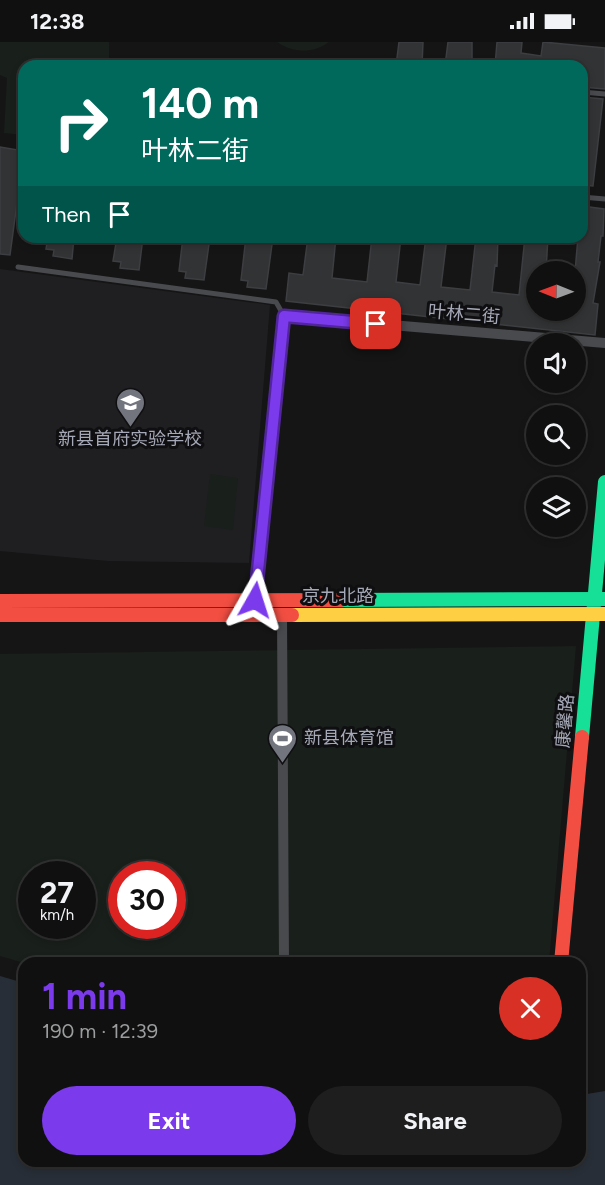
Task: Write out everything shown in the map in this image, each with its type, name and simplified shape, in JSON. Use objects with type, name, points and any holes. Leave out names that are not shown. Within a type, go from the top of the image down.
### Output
[{"type":"main road","name":"康馨路","points":[[562,957],[599,606],[605,482]]},
{"type":"main road","name":"京九北路","points":[[0,600],[255,600],[599,606]]},
{"type":"main road","name":"京九北路","points":[[0,615],[282,614],[599,606]]},
{"type":"street","name":"叶林二街","points":[[284,316],[605,343]]},
{"type":"street","points":[[255,600],[284,316]]},
{"type":"street","points":[[282,614],[284,957]]},
{"type":"lane","points":[[588,93],[605,94]]},
{"type":"lane","points":[[588,198],[605,199]]},
{"type":"lane","points":[[18,267],[276,302],[284,316]]},
{"type":"shaded area","points":[[0,42],[109,42],[109,60],[18,60],[18,134],[4,133],[7,78],[0,75]]},
{"type":"shaded area","points":[[277,42],[329,42],[316,49],[303,51],[283,46]]},
{"type":"shaded area","name":"新县首府实验学校","points":[[0,269],[270,305],[249,563],[108,561],[0,551]]},
{"type":"shaded area","points":[[210,474],[238,478],[233,530],[204,526]]},
{"type":"shaded area","name":"新县体育馆","points":[[576,646],[550,957],[18,957],[18,961],[0,956],[0,654]]},
{"type":"shaded area","points":[[0,976],[18,981],[18,1167],[586,1167],[586,1094],[605,1091],[605,1185],[0,1185]]},
{"type":"building","points":[[399,42],[423,42],[422,60],[397,60]]},
{"type":"building","points":[[448,42],[472,42],[472,60],[446,60]]},
{"type":"building","points":[[497,42],[522,42],[521,53],[541,56],[543,42],[605,48],[605,89],[588,88],[588,60],[496,60]]},
{"type":"building","points":[[588,98],[603,99],[593,186],[588,186]]},
{"type":"building","points":[[0,147],[18,150],[18,196],[10,255],[0,254]]},
{"type":"building","points":[[588,207],[604,209],[603,236],[601,236],[598,262],[600,262],[593,303],[598,304],[595,335],[286,301],[289,273],[303,275],[307,243],[335,243],[332,278],[367,282],[371,243],[400,243],[396,282],[420,285],[425,243],[446,243],[441,287],[470,290],[475,243],[498,243],[497,266],[495,265],[492,292],[519,295],[524,243],[548,243],[547,261],[526,261],[526,321],[586,321],[586,261],[576,261],[577,243],[588,243]]},
{"type":"building","points":[[47,243],[73,243],[72,259],[53,256],[54,250],[46,249]]},
{"type":"building","points":[[116,243],[142,243],[139,270],[120,268],[121,262],[113,261]]},
{"type":"building","points":[[182,243],[209,243],[204,280],[185,278],[186,272],[179,271]]},
{"type":"building","points":[[245,243],[272,243],[266,289],[247,287],[248,281],[241,280]]},
{"type":"traffic: fast","points":[[582,737],[605,482]]},
{"type":"traffic: fast","points":[[341,600],[605,599]]},
{"type":"traffic: slow","points":[[292,615],[605,614]]},
{"type":"traffic: jam","points":[[0,601],[341,600]]},
{"type":"traffic: jam","points":[[0,615],[292,615]]},
{"type":"traffic: jam","points":[[562,957],[582,737]]},
{"type":"place","name":"新县首府实验学校","points":[[130,428]]},
{"type":"place","name":"新县体育馆","points":[[283,764]]},
{"type":"route","points":[[255,600],[284,316],[376,324]]}]
